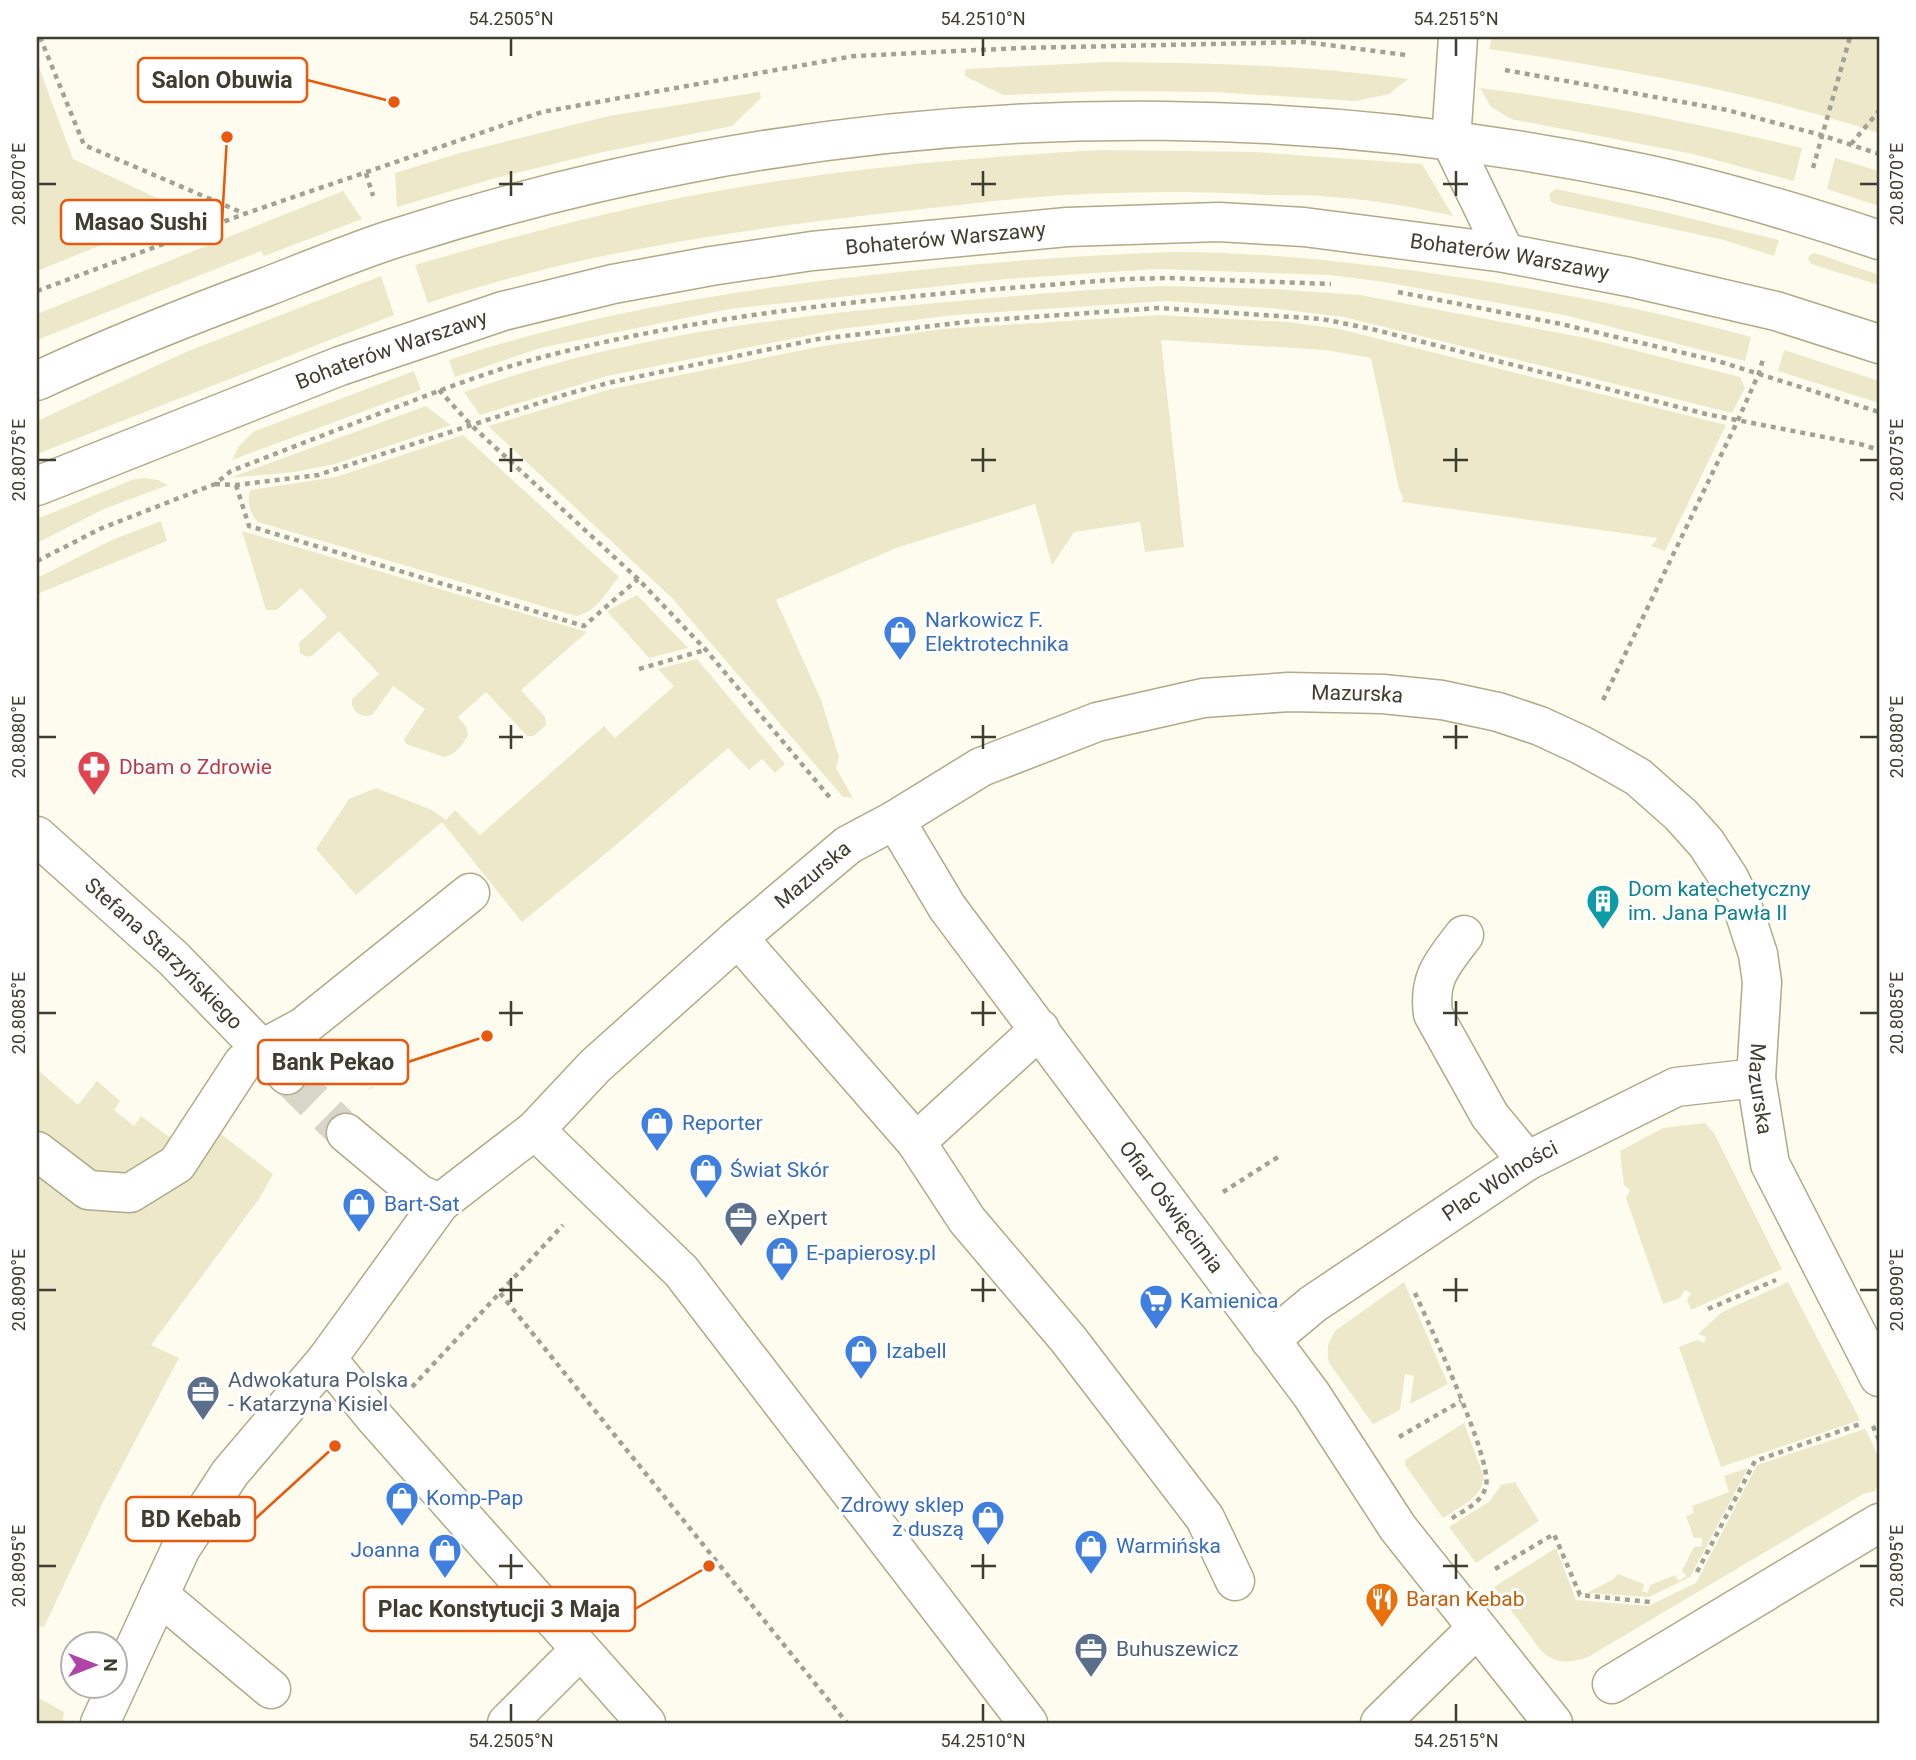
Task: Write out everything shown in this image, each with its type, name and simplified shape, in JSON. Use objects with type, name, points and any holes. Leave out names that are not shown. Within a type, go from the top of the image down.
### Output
[{"type":"street","points":[[1458,37],[1451,141],[1505,253]]},
{"type":"street","points":[[37,381],[141,335],[388,241],[532,199],[684,164],[785,147],[920,131],[1022,124],[1130,121],[1272,124],[1451,141],[1642,173],[1801,215],[1879,240]]},
{"type":"street","name":"Bohaterów Warszawy","points":[[37,486],[327,371],[527,305],[613,284],[711,265],[825,250],[1066,227],[1219,222],[1304,227],[1505,253],[1629,276],[1776,311],[1879,344]]},
{"type":"street","name":"Mazurska","points":[[100,1723],[181,1548],[230,1473],[327,1359],[440,1202],[535,1130],[595,1066],[738,937],[848,845],[895,820],[981,767],[1097,722],[1203,698],[1289,692],[1383,694],[1441,700],[1498,712],[1581,744],[1638,777],[1661,795],[1706,843],[1729,878],[1751,929],[1762,982],[1756,1078],[1770,1164],[1879,1377]]},
{"type":"street","name":"Ofiar Oświęcimia","points":[[895,820],[947,907],[1311,1394],[1398,1528],[1553,1723]]},
{"type":"street","name":"Stefana Starzyńskiego","points":[[37,836],[173,958],[274,1062]]},
{"type":"street","points":[[37,1151],[88,1190],[130,1193],[177,1164],[243,1063],[274,1062],[303,1027],[470,893]]},
{"type":"street","points":[[1464,935],[1435,977],[1431,1001],[1433,1014],[1490,1116],[1527,1161]]},
{"type":"street","points":[[738,937],[916,1142],[967,1220],[1068,1339],[1205,1518],[1235,1581]]},
{"type":"street","points":[[916,1142],[1040,1029]]},
{"type":"street","name":"Plac Wolności","points":[[1270,1340],[1313,1304],[1527,1161],[1676,1087],[1756,1078]]},
{"type":"street","points":[[535,1130],[681,1270],[1028,1723]]},
{"type":"street","points":[[346,1133],[419,1194],[440,1202]]},
{"type":"street","points":[[327,1359],[376,1419],[646,1723]]},
{"type":"street","points":[[1612,1684],[1879,1523]]},
{"type":"street","points":[[159,1595],[271,1689]]},
{"type":"street","points":[[1380,1723],[1476,1629]]},
{"type":"street","points":[[506,1723],[580,1650]]},
{"type":"path","points":[[40,37],[84,145],[244,214]]},
{"type":"path","points":[[1801,215],[1850,37]]},
{"type":"path","points":[[1850,144],[1879,111]]},
{"type":"path","points":[[366,173],[388,241]]},
{"type":"path","points":[[37,561],[102,528],[215,484],[231,471],[439,391],[540,358],[719,320],[797,309],[1126,279],[1168,278],[1344,285]]},
{"type":"path","points":[[1395,292],[1588,330],[1718,361],[1879,412]]},
{"type":"path","points":[[215,484],[236,485],[318,475],[608,383],[818,339],[975,321],[1159,307],[1322,319],[1376,330],[1706,414],[1879,450]]},
{"type":"path","points":[[1581,744],[1738,420],[1759,373],[1776,311]]},
{"type":"path","points":[[421,338],[439,391],[471,425],[638,579],[706,650],[835,803]]},
{"type":"path","points":[[236,485],[250,526],[584,626],[638,579]]},
{"type":"path","points":[[639,669],[706,650]]},
{"type":"path","points":[[1213,1199],[1278,1157]]},
{"type":"path","points":[[410,1389],[566,1222]]},
{"type":"path","points":[[1708,1309],[1781,1278]]},
{"type":"path","points":[[1411,1283],[1461,1401],[1486,1467],[1488,1480],[1483,1495],[1477,1501],[1441,1525]]},
{"type":"path","points":[[500,1293],[847,1723]]},
{"type":"path","points":[[1394,1439],[1461,1401]]},
{"type":"path","points":[[1693,1581],[1755,1461],[1870,1420],[1879,1440]]},
{"type":"path","points":[[1491,1572],[1554,1534],[1580,1595],[1648,1602],[1660,1597]]},
{"type":"shaded area","points":[[1492,37],[1879,37],[1879,133],[1734,93],[1489,49]]},
{"type":"shaded area","points":[[37,62],[73,159],[185,211],[37,271]]},
{"type":"shaded area","points":[[1109,62],[1296,68],[1408,79],[1389,94],[1356,101],[1215,92],[1111,91],[1003,95],[965,76],[965,69]]},
{"type":"shaded area","points":[[1480,88],[1642,114],[1802,148],[1794,181],[1693,154],[1511,119],[1491,107]]},
{"type":"shaded area","points":[[760,92],[761,98],[732,126],[603,152],[492,179],[397,207],[395,173],[460,153],[609,116]]},
{"type":"shaded area","points":[[1101,150],[1254,152],[1422,164],[1453,216],[1378,202],[1317,196],[1192,192],[1089,194],[958,205],[724,234],[545,269],[428,303],[415,265],[576,221],[741,187],[920,164]]},
{"type":"shaded area","points":[[1835,158],[1879,171],[1879,206],[1827,189]]},
{"type":"shaded area","points":[[1556,189],[1779,240],[1774,256],[1724,240],[1555,204],[1551,202],[1549,194]]},
{"type":"shaded area","points":[[343,191],[362,219],[264,256],[261,251],[37,340],[37,314]]},
{"type":"shaded area","points":[[1173,252],[1319,260],[1465,278],[1609,303],[1751,337],[1745,361],[1564,315],[1384,282],[1330,275],[1157,269],[1006,279],[729,309],[540,348],[455,377],[449,360],[595,319],[744,292],[967,265]]},
{"type":"shaded area","points":[[1815,253],[1879,275],[1879,285],[1811,264],[1808,259]]},
{"type":"shaded area","points":[[381,276],[394,315],[37,454],[37,421],[186,352]]},
{"type":"shaded area","points":[[1165,286],[1360,295],[1586,338],[1740,377],[1745,388],[1732,413],[1344,317],[1270,308],[1166,301],[955,315],[840,329],[607,376],[480,415],[464,392],[580,357],[698,332],[757,323],[965,300]]},
{"type":"shaded area","points":[[1159,315],[1288,322],[1339,329],[1726,425],[1665,551],[1651,546],[1658,538],[1402,502],[1371,358],[1326,350],[1161,340],[1184,547],[1145,552],[1140,522],[1074,532],[1052,565],[1035,504],[896,548],[776,600],[821,700],[839,757],[836,768],[853,798],[843,797],[672,598],[488,426],[611,389],[823,346],[942,329]]},
{"type":"shaded area","points":[[1784,350],[1879,381],[1879,403],[1778,371]]},
{"type":"shaded area","points":[[414,371],[421,390],[232,460],[239,446],[253,432]]},
{"type":"shaded area","points":[[426,406],[451,425],[335,464],[294,472],[229,478]]},
{"type":"shaded area","points":[[463,435],[619,577],[589,611],[576,616],[258,522],[251,511],[250,490],[336,477]]},
{"type":"shaded area","points":[[132,480],[158,480],[168,485],[104,509],[37,543],[37,519]]},
{"type":"shaded area","points":[[161,521],[167,541],[37,594],[37,578],[112,540]]},
{"type":"shaded area","points":[[242,531],[587,632],[521,690],[545,717],[546,725],[534,736],[527,736],[486,692],[458,717],[466,727],[468,735],[452,754],[444,757],[406,744],[404,739],[425,709],[393,686],[373,714],[365,716],[355,711],[352,699],[379,674],[339,631],[313,655],[307,657],[300,653],[299,643],[327,617],[301,588],[277,610],[266,610]]},
{"type":"shaded area","points":[[637,595],[688,648],[649,658],[607,611]]},
{"type":"shaded area","points":[[697,659],[785,764],[775,773],[762,759],[749,770],[728,748],[522,922],[442,822],[356,895],[316,849],[349,799],[376,788],[432,810],[446,820],[455,810],[480,835],[604,726],[615,738],[674,686],[658,669]]},
{"type":"shaded area","points":[[37,1069],[78,1105],[97,1081],[120,1101],[114,1110],[134,1126],[141,1116],[192,1154],[213,1128],[273,1174],[259,1199],[151,1345],[179,1358],[105,1498],[44,1627],[37,1626]]},
{"type":"shaded area","points":[[1705,1123],[1714,1133],[1782,1269],[1691,1310],[1687,1300],[1691,1293],[1685,1290],[1680,1298],[1663,1304],[1626,1198],[1630,1190],[1624,1185],[1620,1151],[1663,1128]]},
{"type":"shaded area","points":[[1404,1282],[1448,1384],[1410,1404],[1414,1376],[1405,1374],[1400,1410],[1373,1424],[1329,1363],[1328,1346],[1336,1330]]},
{"type":"shaded area","points":[[1788,1282],[1860,1420],[1721,1467],[1679,1347],[1697,1340],[1704,1343],[1706,1337],[1698,1334],[1722,1312]]},
{"type":"shaded area","points":[[1464,1423],[1484,1477],[1474,1496],[1443,1518],[1405,1465],[1405,1460]]},
{"type":"shaded area","points":[[1865,1429],[1876,1451],[1880,1467],[1875,1491],[1863,1494],[1588,1657],[1564,1662],[1542,1652],[1494,1587],[1556,1548],[1576,1600],[1648,1606],[1696,1583],[1757,1465]]},
{"type":"shaded area","points":[[1748,1468],[1690,1577],[1649,1597],[1587,1593],[1618,1574],[1644,1584],[1642,1591],[1648,1593],[1650,1585],[1675,1575],[1679,1581],[1686,1576],[1682,1570],[1694,1547],[1702,1546],[1702,1538],[1694,1538],[1686,1516],[1694,1513],[1692,1506],[1729,1492],[1724,1476]]},
{"type":"shaded area","points":[[1515,1482],[1539,1521],[1476,1563],[1449,1527],[1490,1501],[1501,1485]]},
{"type":"shaded area","points":[[37,1697],[64,1712],[62,1723],[37,1723]]},
{"type":"tunnel","points":[[287,1075],[346,1133]]},
{"type":"place","name":"Salon Obuwia","points":[[394,102]]},
{"type":"place","name":"Masao Sushi","points":[[227,137]]},
{"type":"place","name":"Narkowicz F. Elektrotechnika","points":[[900,662]]},
{"type":"place","name":"Dbam o Zdrowie","points":[[94,797]]},
{"type":"place","name":"Dom katechetyczny im. Jana Pawła II","points":[[1603,931]]},
{"type":"place","name":"Bank Pekao","points":[[487,1036]]},
{"type":"place","name":"Reporter","points":[[657,1153]]},
{"type":"place","name":"Świat Skór","points":[[706,1200]]},
{"type":"place","name":"Bart-Sat","points":[[359,1234]]},
{"type":"place","name":"eXpert","points":[[741,1248]]},
{"type":"place","name":"E-papierosy.pl","points":[[782,1283]]},
{"type":"place","name":"Kamienica","points":[[1156,1331]]},
{"type":"place","name":"Izabell","points":[[861,1381]]},
{"type":"place","name":"Adwokatura Polska - Katarzyna Kisiel","points":[[203,1422]]},
{"type":"place","name":"BD Kebab","points":[[335,1446]]},
{"type":"place","name":"Komp-Pap","points":[[402,1528]]},
{"type":"place","name":"Zdrowy sklep z duszą","points":[[988,1547]]},
{"type":"place","name":"Plac Konstytucji 3 Maja","points":[[709,1566]]},
{"type":"place","name":"Warmińska","points":[[1091,1576]]},
{"type":"place","name":"Joanna","points":[[445,1580]]},
{"type":"place","name":"Baran Kebab","points":[[1382,1629]]},
{"type":"place","name":"Buhuszewicz","points":[[1091,1679]]}]
